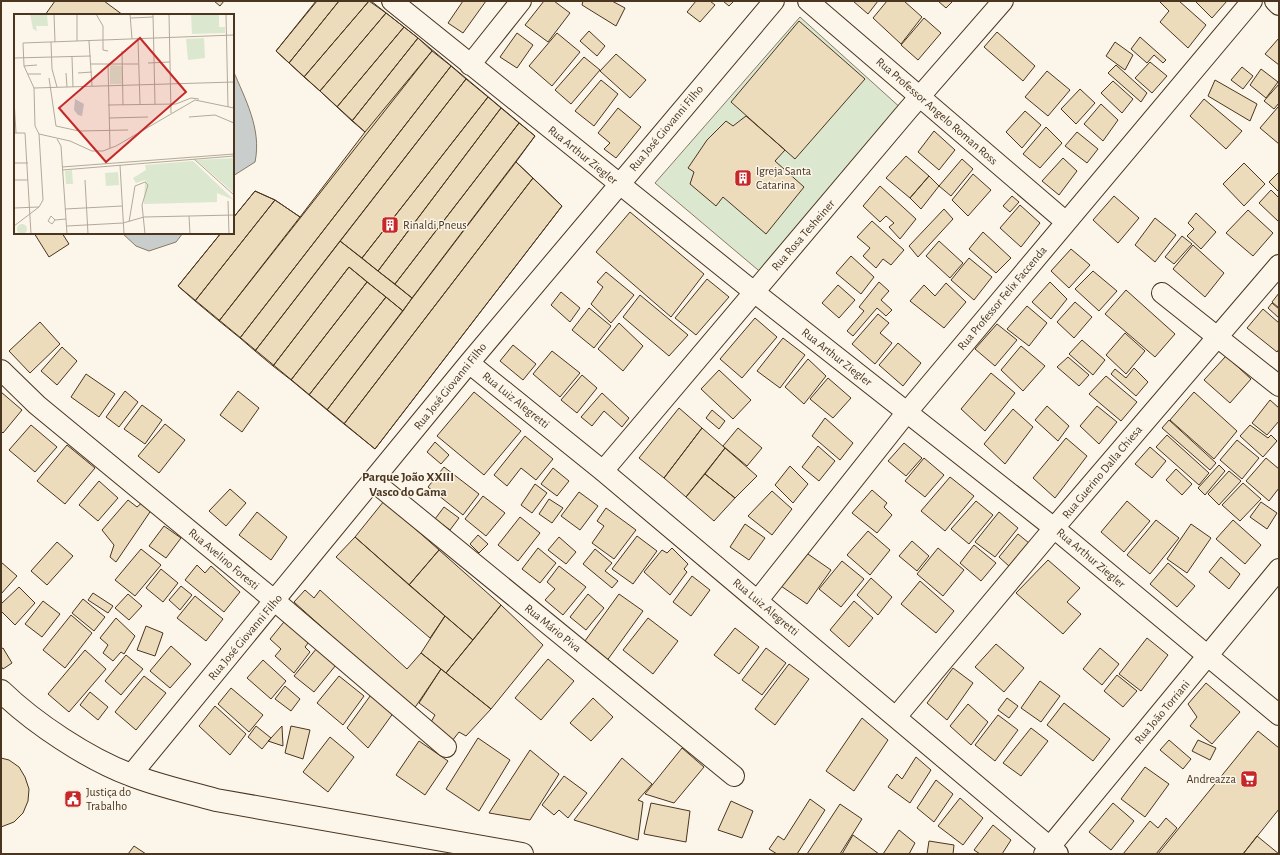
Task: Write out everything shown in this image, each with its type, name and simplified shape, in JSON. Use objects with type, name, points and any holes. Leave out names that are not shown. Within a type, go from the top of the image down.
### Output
[{"type":"main road","points":[[1,691],[60,736],[88,754],[131,775],[216,800],[522,854]]},
{"type":"street","name":"Rua Arthur Ziegler","points":[[392,1],[618,184],[1054,528],[1279,715]]},
{"type":"street","points":[[470,65],[521,1]]},
{"type":"street","name":"Rua José Giovanni Filho","points":[[131,775],[469,363],[618,184],[774,1]]},
{"type":"street","name":"Rua Professor Angelo Roman Ross","points":[[808,1],[1066,222]]},
{"type":"street","name":"Rua Rosa Tesheiner","points":[[603,470],[1003,1]]},
{"type":"street","name":"Rua Professor Felix Faccenda","points":[[758,600],[907,412],[1252,1]]},
{"type":"street","points":[[1274,1],[1279,5]]},
{"type":"street","name":"Rua Guerino Dalla Chiesa","points":[[896,717],[1054,528],[1279,265]]},
{"type":"street","points":[[1162,293],[1279,386]]},
{"type":"street","name":"Rua Luiz Alegretti","points":[[469,363],[603,470],[758,600],[896,717],[1051,852]]},
{"type":"street","name":"Rua Avelino Foresti","points":[[1,370],[37,405],[275,601],[446,747]]},
{"type":"street","name":"Rua Mário Piva","points":[[373,481],[734,776]]},
{"type":"street","name":"Rua João Torriani","points":[[1051,852],[1279,569]]},
{"type":"green space","points":[[800,17],[903,110],[764,275],[655,183]]},
{"type":"shaded area","points":[[234,72],[247,103],[254,126],[257,150],[255,162],[234,175]]},
{"type":"shaded area","points":[[123,234],[182,234],[176,242],[149,251],[136,246]]},
{"type":"building","points":[[55,1],[104,1],[122,14],[46,14]]},
{"type":"building","points":[[214,1],[224,1],[220,6]]},
{"type":"building","name":"Rinaldi Pneus","points":[[316,1],[371,1],[418,38],[535,136],[516,162],[562,206],[375,449],[178,286],[220,234],[234,234],[234,217],[255,191],[275,200],[300,217],[365,132],[276,51]]},
{"type":"building","points":[[317,1],[339,1],[289,63],[276,51]]},
{"type":"building","points":[[339,1],[369,1],[304,77],[289,63]]},
{"type":"building","points":[[369,1],[386,13],[320,91],[304,77]]},
{"type":"building","points":[[463,1],[486,1],[463,33],[448,23]]},
{"type":"building","points":[[544,1],[554,1],[570,13],[548,42],[525,25]]},
{"type":"building","points":[[583,1],[612,1],[625,8],[616,26],[582,5]]},
{"type":"building","points":[[696,1],[710,1],[715,5],[700,22],[687,12]]},
{"type":"building","points":[[723,1],[734,1],[729,6]]},
{"type":"building","points":[[853,1],[878,1],[868,14]]},
{"type":"building","points":[[887,1],[904,1],[922,17],[901,44],[873,18]]},
{"type":"building","points":[[938,1],[953,1],[946,8]]},
{"type":"building","points":[[1159,1],[1179,1],[1206,25],[1188,48],[1160,22],[1169,11]]},
{"type":"building","points":[[1195,1],[1227,1],[1212,18]]},
{"type":"building","points":[[386,13],[404,27],[337,107],[320,91]]},
{"type":"building","points":[[924,18],[941,33],[918,60],[901,45]]},
{"type":"building","points":[[799,21],[865,79],[795,159],[731,102]]},
{"type":"building","points":[[404,27],[418,38],[352,121],[337,107]]},
{"type":"building","points":[[589,31],[605,46],[597,56],[580,41]]},
{"type":"building","points":[[997,32],[1035,66],[1023,81],[984,47]]},
{"type":"building","points":[[517,33],[533,45],[517,68],[500,57]]},
{"type":"building","points":[[557,33],[580,52],[552,86],[529,66]]},
{"type":"building","points":[[1140,37],[1166,60],[1163,63],[1154,55],[1147,63],[1131,49]]},
{"type":"building","points":[[418,38],[432,51],[365,132],[352,121]]},
{"type":"building","points":[[1279,38],[1279,65],[1265,54]]},
{"type":"building","points":[[1115,42],[1133,55],[1125,70],[1106,56]]},
{"type":"building","points":[[432,51],[451,66],[240,338],[219,321]]},
{"type":"building","points":[[616,54],[646,80],[630,98],[600,71]]},
{"type":"building","points":[[584,57],[600,70],[571,104],[555,90]]},
{"type":"building","points":[[1150,62],[1167,76],[1152,93],[1135,78]]},
{"type":"building","points":[[1116,65],[1147,93],[1141,102],[1108,73]]},
{"type":"building","points":[[451,66],[466,79],[255,351],[240,338]]},
{"type":"building","points":[[1242,67],[1253,76],[1243,89],[1231,80]]},
{"type":"building","points":[[1261,69],[1278,82],[1266,98],[1250,85]]},
{"type":"building","points":[[1047,71],[1070,90],[1048,116],[1025,97]]},
{"type":"building","points":[[466,79],[488,97],[362,258],[340,241]]},
{"type":"building","points":[[601,80],[618,94],[594,126],[575,111]]},
{"type":"building","points":[[1215,80],[1257,104],[1250,121],[1208,96]]},
{"type":"building","points":[[1113,81],[1133,99],[1122,113],[1101,93]]},
{"type":"building","points":[[1279,84],[1279,103],[1274,109],[1264,101]]},
{"type":"building","points":[[1080,89],[1095,103],[1076,124],[1061,109]]},
{"type":"building","points":[[488,97],[501,108],[378,271],[362,258]]},
{"type":"building","points":[[1204,99],[1242,131],[1226,149],[1190,116]]},
{"type":"building","points":[[1101,104],[1118,120],[1103,141],[1084,124]]},
{"type":"building","points":[[1278,107],[1279,108],[1279,144],[1260,128]]},
{"type":"building","points":[[501,108],[519,123],[395,284],[378,271]]},
{"type":"building","points":[[618,108],[641,127],[616,158],[604,149],[610,143],[598,133]]},
{"type":"building","points":[[1025,111],[1041,125],[1022,148],[1006,132]]},
{"type":"building","name":"Igreja Santa Catarina","points":[[746,116],[785,150],[775,161],[804,187],[766,234],[723,197],[716,206],[690,184],[694,172],[688,168],[707,140],[726,121],[733,126]]},
{"type":"building","points":[[519,123],[535,136],[412,298],[395,284]]},
{"type":"building","points":[[1046,127],[1062,143],[1040,168],[1023,154]]},
{"type":"building","points":[[934,131],[955,150],[939,170],[918,152]]},
{"type":"building","points":[[1077,132],[1098,149],[1087,163],[1065,146]]},
{"type":"building","points":[[906,156],[929,176],[910,198],[886,178]]},
{"type":"building","points":[[1063,158],[1077,171],[1059,195],[1042,181]]},
{"type":"building","points":[[962,159],[973,169],[951,196],[939,186]]},
{"type":"building","points":[[516,162],[533,178],[344,424],[327,410]]},
{"type":"building","points":[[1244,163],[1265,184],[1244,206],[1223,184]]},
{"type":"building","points":[[1279,172],[1279,192],[1269,182]]},
{"type":"building","points":[[973,174],[991,190],[968,216],[952,200]]},
{"type":"building","points":[[929,176],[939,186],[921,209],[910,198]]},
{"type":"building","points":[[533,178],[562,206],[375,449],[344,424]]},
{"type":"building","points":[[880,186],[916,219],[900,239],[889,227],[894,223],[886,216],[880,222],[863,206]]},
{"type":"building","points":[[1271,190],[1279,198],[1279,222],[1259,203]]},
{"type":"building","points":[[255,191],[275,200],[195,301],[178,286],[220,234],[234,234],[234,217]]},
{"type":"building","points":[[1012,196],[1019,202],[1010,212],[1003,206]]},
{"type":"building","points":[[1114,196],[1139,218],[1118,243],[1093,220]]},
{"type":"building","points":[[275,200],[300,217],[219,321],[195,301]]},
{"type":"building","points":[[1020,205],[1040,223],[1021,247],[1000,228]]},
{"type":"building","points":[[944,209],[953,219],[918,257],[909,246]]},
{"type":"building","points":[[1248,210],[1273,233],[1253,256],[1226,233]]},
{"type":"building","points":[[630,212],[704,274],[671,317],[596,252]]},
{"type":"building","points":[[1196,213],[1216,232],[1201,249],[1187,236],[1194,229],[1188,223]]},
{"type":"building","points":[[1155,218],[1176,235],[1155,262],[1135,245]]},
{"type":"building","points":[[872,221],[904,250],[891,265],[883,259],[876,268],[863,256],[870,248],[857,237]]},
{"type":"building","points":[[983,232],[1011,258],[996,273],[969,249]]},
{"type":"building","points":[[35,234],[63,234],[69,244],[49,257]]},
{"type":"building","points":[[1182,236],[1192,244],[1174,264],[1165,257]]},
{"type":"building","points":[[340,241],[412,298],[403,311],[349,267],[273,366],[255,351]]},
{"type":"building","points":[[939,241],[963,263],[950,278],[926,256]]},
{"type":"building","points":[[1193,245],[1224,273],[1205,297],[1173,269]]},
{"type":"building","points":[[1071,249],[1090,265],[1069,288],[1051,271]]},
{"type":"building","points":[[851,256],[874,277],[861,294],[836,273]]},
{"type":"building","points":[[969,258],[992,277],[974,300],[951,280]]},
{"type":"building","points":[[349,267],[367,282],[291,380],[273,366]]},
{"type":"building","points":[[1093,271],[1117,291],[1099,311],[1075,289]]},
{"type":"building","points":[[606,272],[634,295],[611,323],[591,304],[603,287],[597,282]]},
{"type":"building","points":[[707,279],[729,297],[696,335],[675,318]]},
{"type":"building","points":[[367,282],[386,297],[309,395],[291,380]]},
{"type":"building","points":[[879,282],[889,291],[881,300],[892,310],[886,316],[877,308],[853,336],[847,331],[864,311],[859,307]]},
{"type":"building","points":[[1050,282],[1067,299],[1051,319],[1032,302]]},
{"type":"building","points":[[946,283],[966,302],[944,328],[910,301],[924,285],[935,296]]},
{"type":"building","points":[[838,285],[855,300],[839,318],[822,303]]},
{"type":"building","points":[[1126,290],[1175,334],[1155,357],[1105,314]]},
{"type":"building","points":[[561,292],[580,308],[570,322],[551,305]]},
{"type":"building","points":[[1279,293],[1279,308],[1272,302]]},
{"type":"building","points":[[640,295],[688,335],[669,356],[623,317]]},
{"type":"building","points":[[386,297],[403,311],[327,410],[309,395]]},
{"type":"building","points":[[1075,302],[1092,317],[1074,338],[1057,322]]},
{"type":"building","points":[[1272,303],[1279,309],[1279,318],[1268,308]]},
{"type":"building","points":[[1027,306],[1047,323],[1029,346],[1007,329]]},
{"type":"building","points":[[589,308],[611,326],[594,348],[572,330]]},
{"type":"building","points":[[1263,309],[1279,323],[1279,349],[1277,352],[1247,328]]},
{"type":"building","points":[[878,314],[889,323],[880,333],[892,343],[875,364],[852,344]]},
{"type":"building","points":[[755,318],[777,337],[742,378],[720,359]]},
{"type":"building","points":[[40,322],[60,344],[30,373],[9,351]]},
{"type":"building","points":[[619,323],[643,346],[623,371],[598,349]]},
{"type":"building","points":[[997,324],[1017,340],[995,366],[975,349]]},
{"type":"building","points":[[1125,333],[1145,351],[1126,374],[1106,355]]},
{"type":"building","points":[[783,338],[805,355],[780,388],[757,371]]},
{"type":"building","points":[[1082,340],[1105,360],[1093,375],[1069,354]]},
{"type":"building","points":[[898,343],[921,363],[903,386],[879,365]]},
{"type":"building","points":[[513,345],[536,364],[523,380],[500,361]]},
{"type":"building","points":[[1021,346],[1045,366],[1023,391],[1001,370]]},
{"type":"building","points":[[62,347],[77,361],[57,385],[41,371]]},
{"type":"building","points":[[552,351],[580,373],[560,397],[533,374]]},
{"type":"building","points":[[1226,356],[1251,379],[1230,403],[1204,380]]},
{"type":"building","points":[[1068,357],[1089,375],[1079,386],[1057,367]]},
{"type":"building","points":[[808,359],[826,376],[804,404],[785,387]]},
{"type":"building","points":[[1134,368],[1148,382],[1136,396],[1111,374],[1115,369],[1126,378]]},
{"type":"building","points":[[719,370],[751,400],[733,419],[701,389]]},
{"type":"building","points":[[991,373],[1015,393],[985,431],[961,409]]},
{"type":"building","points":[[86,374],[115,394],[99,417],[71,397]]},
{"type":"building","points":[[582,375],[597,388],[577,413],[561,400]]},
{"type":"building","points":[[1106,376],[1137,402],[1121,421],[1089,394]]},
{"type":"building","points":[[828,378],[851,398],[833,418],[810,399]]},
{"type":"building","points":[[125,391],[138,402],[119,427],[106,417]]},
{"type":"building","points":[[238,391],[259,408],[242,432],[220,415]]},
{"type":"building","points":[[1,392],[22,410],[3,433],[1,431]]},
{"type":"building","points":[[474,392],[521,431],[484,475],[437,436]]},
{"type":"building","points":[[1194,392],[1237,431],[1214,459],[1170,420]]},
{"type":"building","points":[[602,393],[629,418],[622,427],[604,411],[592,426],[581,417]]},
{"type":"building","points":[[1270,400],[1279,408],[1279,421],[1267,435],[1252,423]]},
{"type":"building","points":[[142,405],[162,420],[145,444],[124,429]]},
{"type":"building","points":[[1047,406],[1069,426],[1058,441],[1035,420]]},
{"type":"building","points":[[1097,406],[1117,422],[1099,444],[1080,426]]},
{"type":"building","points":[[679,408],[702,428],[664,478],[639,458]]},
{"type":"building","points":[[1013,409],[1033,427],[1005,464],[984,444]]},
{"type":"building","points":[[712,410],[725,421],[719,429],[706,418]]},
{"type":"building","points":[[825,418],[853,443],[840,460],[812,436]]},
{"type":"building","points":[[1169,420],[1216,463],[1210,470],[1162,428]]},
{"type":"building","points":[[165,424],[185,440],[159,473],[138,456]]},
{"type":"building","points":[[31,425],[57,447],[35,472],[9,450]]},
{"type":"building","points":[[1250,425],[1268,438],[1271,435],[1277,441],[1263,457],[1240,436]]},
{"type":"building","points":[[702,428],[725,448],[686,497],[664,478]]},
{"type":"building","points":[[738,428],[762,448],[747,466],[723,446]]},
{"type":"building","points":[[1167,435],[1209,473],[1199,485],[1156,447]]},
{"type":"building","points":[[525,436],[553,459],[536,480],[521,468],[507,486],[494,475]]},
{"type":"building","points":[[1066,438],[1087,456],[1055,498],[1033,478]]},
{"type":"building","points":[[1237,440],[1259,458],[1242,479],[1220,460]]},
{"type":"building","points":[[435,442],[449,455],[441,464],[427,452]]},
{"type":"building","points":[[904,443],[922,458],[906,476],[888,461]]},
{"type":"building","points":[[67,445],[95,468],[65,504],[37,481]]},
{"type":"building","points":[[818,446],[835,461],[819,481],[802,467]]},
{"type":"building","points":[[1150,447],[1166,461],[1152,478],[1135,464]]},
{"type":"building","points":[[725,448],[757,476],[735,498],[705,474]]},
{"type":"building","points":[[924,458],[944,475],[925,497],[905,481]]},
{"type":"building","points":[[1266,458],[1279,469],[1279,488],[1269,501],[1246,481]]},
{"type":"building","points":[[1219,465],[1225,471],[1205,495],[1198,488]]},
{"type":"building","points":[[790,466],[808,484],[793,503],[775,485]]},
{"type":"building","points":[[444,467],[479,494],[463,515],[428,487]]},
{"type":"building","points":[[553,468],[569,481],[557,496],[541,484]]},
{"type":"building","points":[[1176,469],[1192,484],[1182,495],[1166,480]]},
{"type":"building","points":[[1229,471],[1241,481],[1219,505],[1208,494]]},
{"type":"building","points":[[705,474],[735,498],[714,521],[686,497]]},
{"type":"building","points":[[950,477],[974,496],[945,531],[921,511]]},
{"type":"building","points":[[99,481],[118,498],[98,521],[79,505]]},
{"type":"building","points":[[1243,483],[1261,499],[1240,521],[1222,505]]},
{"type":"building","points":[[535,484],[547,493],[532,513],[521,505]]},
{"type":"building","points":[[230,489],[246,503],[226,526],[209,511]]},
{"type":"building","points":[[872,490],[887,503],[884,507],[892,515],[877,533],[852,513]]},
{"type":"building","points":[[772,491],[792,509],[772,535],[748,516]]},
{"type":"building","points":[[579,492],[598,506],[580,530],[561,516]]},
{"type":"building","points":[[483,496],[505,513],[486,536],[465,519]]},
{"type":"building","points":[[549,499],[563,508],[552,523],[539,514]]},
{"type":"building","points":[[128,500],[137,507],[144,501],[152,509],[116,562],[110,557],[114,545],[102,530]]},
{"type":"building","points":[[384,501],[439,550],[409,585],[355,537]]},
{"type":"building","points":[[976,501],[993,515],[969,544],[951,529]]},
{"type":"building","points":[[1127,501],[1150,521],[1124,552],[1101,532]]},
{"type":"building","points":[[1261,502],[1277,513],[1267,529],[1250,517]]},
{"type":"building","points":[[444,507],[459,518],[450,530],[435,519]]},
{"type":"building","points":[[606,508],[636,530],[614,559],[592,543],[604,526],[597,521]]},
{"type":"building","points":[[257,512],[287,537],[271,560],[239,535]]},
{"type":"building","points":[[999,512],[1018,528],[995,557],[975,542]]},
{"type":"building","points":[[520,517],[540,533],[518,561],[498,545]]},
{"type":"building","points":[[1156,520],[1179,538],[1150,574],[1127,555]]},
{"type":"building","points":[[1233,520],[1261,545],[1245,564],[1216,539]]},
{"type":"building","points":[[745,524],[765,538],[749,560],[730,547]]},
{"type":"building","points":[[1191,524],[1211,538],[1187,573],[1167,559]]},
{"type":"building","points":[[164,526],[181,538],[166,558],[149,546]]},
{"type":"building","points":[[868,531],[890,550],[870,575],[847,555]]},
{"type":"building","points":[[1018,534],[1029,543],[1010,567],[999,557]]},
{"type":"building","points":[[478,535],[488,544],[479,553],[470,544]]},
{"type":"building","points":[[637,536],[657,551],[633,584],[612,569]]},
{"type":"building","points":[[355,537],[445,616],[430,638],[336,557]]},
{"type":"building","points":[[559,537],[576,552],[566,564],[548,550]]},
{"type":"building","points":[[912,541],[929,556],[917,571],[899,556]]},
{"type":"building","points":[[57,542],[73,556],[47,585],[31,571]]},
{"type":"building","points":[[974,545],[996,563],[981,581],[960,563]]},
{"type":"building","points":[[538,548],[556,563],[540,583],[522,569]]},
{"type":"building","points":[[672,548],[688,564],[684,569],[687,572],[670,595],[644,572],[662,550],[667,553]]},
{"type":"building","points":[[938,548],[964,570],[943,596],[917,574]]},
{"type":"building","points":[[141,549],[161,565],[135,596],[115,580]]},
{"type":"building","points":[[595,549],[612,563],[605,571],[618,581],[612,588],[583,564]]},
{"type":"building","points":[[439,550],[501,605],[473,640],[409,585]]},
{"type":"building","points":[[805,552],[831,570],[807,604],[781,586]]},
{"type":"building","points":[[1221,557],[1240,574],[1229,589],[1209,572]]},
{"type":"building","points":[[1048,560],[1080,588],[1067,602],[1081,614],[1063,634],[1016,593]]},
{"type":"building","points":[[842,561],[864,579],[841,607],[819,589]]},
{"type":"building","points":[[1,562],[17,576],[1,594]]},
{"type":"building","points":[[1168,563],[1195,586],[1177,607],[1150,584]]},
{"type":"building","points":[[197,565],[205,573],[211,566],[240,592],[224,612],[185,580]]},
{"type":"building","points":[[559,566],[586,587],[563,615],[545,600],[555,589],[547,582]]},
{"type":"building","points":[[161,569],[178,583],[163,602],[146,588]]},
{"type":"building","points":[[692,576],[710,590],[691,616],[673,602]]},
{"type":"building","points":[[871,578],[892,597],[878,615],[857,595]]},
{"type":"building","points":[[920,581],[954,611],[936,633],[901,604]]},
{"type":"building","points":[[181,586],[192,595],[180,610],[169,600]]},
{"type":"building","points":[[19,587],[35,603],[15,625],[1,611],[1,604]]},
{"type":"building","points":[[305,590],[314,598],[320,590],[407,669],[421,653],[441,669],[413,709],[294,602]]},
{"type":"building","points":[[93,593],[113,606],[108,613],[88,600]]},
{"type":"building","points":[[128,594],[142,606],[129,620],[115,608]]},
{"type":"building","points":[[588,594],[604,608],[586,630],[570,617]]},
{"type":"building","points":[[619,594],[643,611],[606,662],[582,645]]},
{"type":"building","points":[[195,596],[223,619],[206,641],[177,618]]},
{"type":"building","points":[[83,599],[105,617],[94,631],[72,613]]},
{"type":"building","points":[[43,601],[60,614],[42,637],[25,624]]},
{"type":"building","points":[[854,601],[873,618],[849,647],[830,630]]},
{"type":"building","points":[[501,605],[543,645],[491,709],[446,673]]},
{"type":"building","points":[[71,615],[92,633],[65,668],[43,650]]},
{"type":"building","points":[[445,616],[473,640],[446,673],[421,653]]},
{"type":"building","points":[[288,617],[312,638],[305,647],[310,652],[294,673],[275,656],[281,649],[270,639]]},
{"type":"building","points":[[116,618],[135,636],[124,654],[121,652],[113,661],[103,653],[108,645],[100,638]]},
{"type":"building","points":[[648,618],[678,641],[653,674],[623,650]]},
{"type":"building","points":[[146,626],[163,633],[155,656],[137,650]]},
{"type":"building","points":[[735,628],[759,647],[739,674],[714,655]]},
{"type":"building","points":[[1147,638],[1168,655],[1141,691],[1119,674]]},
{"type":"building","points":[[996,644],[1024,668],[1004,692],[975,667]]},
{"type":"building","points":[[171,646],[191,664],[170,688],[150,671]]},
{"type":"building","points":[[3,648],[12,663],[3,669],[1,666],[1,649]]},
{"type":"building","points":[[317,648],[336,665],[314,692],[294,676]]},
{"type":"building","points":[[766,648],[786,663],[762,695],[742,680]]},
{"type":"building","points":[[1100,648],[1119,664],[1102,685],[1083,669]]},
{"type":"building","points":[[85,650],[106,669],[69,712],[48,694]]},
{"type":"building","points":[[126,655],[143,669],[121,695],[105,681]]},
{"type":"building","points":[[548,659],[574,681],[541,720],[515,698]]},
{"type":"building","points":[[263,660],[286,681],[271,699],[247,678]]},
{"type":"building","points":[[789,664],[809,679],[775,725],[755,709]]},
{"type":"building","points":[[953,668],[973,683],[947,720],[927,703]]},
{"type":"building","points":[[441,669],[491,709],[466,736],[459,732],[452,741],[431,722],[435,715],[419,703]]},
{"type":"building","points":[[1117,675],[1137,691],[1123,707],[1104,691]]},
{"type":"building","points":[[144,676],[166,693],[136,730],[115,712]]},
{"type":"building","points":[[339,676],[364,696],[343,725],[317,703]]},
{"type":"building","points":[[1040,681],[1060,696],[1041,722],[1021,708]]},
{"type":"building","points":[[1206,683],[1240,712],[1212,744],[1190,726],[1197,717],[1188,704]]},
{"type":"building","points":[[285,686],[300,699],[291,711],[275,699]]},
{"type":"building","points":[[231,688],[263,715],[249,732],[218,704]]},
{"type":"building","points":[[90,692],[108,707],[98,720],[80,705]]},
{"type":"building","points":[[373,692],[394,712],[368,748],[347,728]]},
{"type":"building","points":[[593,698],[613,717],[591,741],[570,723]]},
{"type":"building","points":[[1007,698],[1018,706],[1009,718],[998,710]]},
{"type":"building","points":[[1064,703],[1110,739],[1093,761],[1047,725]]},
{"type":"building","points":[[968,704],[988,722],[971,745],[950,726]]},
{"type":"building","points":[[215,706],[246,734],[230,755],[199,726]]},
{"type":"building","points":[[998,715],[1018,730],[995,761],[975,745]]},
{"type":"building","points":[[862,718],[888,740],[854,791],[826,771]]},
{"type":"building","points":[[256,726],[271,738],[262,749],[248,737]]},
{"type":"building","points":[[282,726],[283,746],[268,741],[271,738]]},
{"type":"building","points":[[291,726],[310,730],[303,759],[285,753]]},
{"type":"building","points":[[1031,728],[1048,741],[1021,776],[1003,763]]},
{"type":"building","name":"Andreazza","points":[[1258,731],[1279,748],[1279,809],[1243,854],[1158,854]]},
{"type":"building","points":[[330,737],[354,757],[328,792],[303,772]]},
{"type":"building","points":[[478,738],[510,760],[479,811],[446,789]]},
{"type":"building","points":[[1169,740],[1191,759],[1183,769],[1160,750]]},
{"type":"building","points":[[1198,740],[1216,748],[1210,760],[1192,751]]},
{"type":"building","points":[[419,741],[448,761],[425,795],[396,775]]},
{"type":"building","points":[[682,748],[704,767],[674,803],[645,794]]},
{"type":"building","points":[[530,750],[559,774],[530,820],[489,813]]},
{"type":"building","points":[[916,757],[931,770],[910,803],[888,787],[897,774],[902,779]]},
{"type":"building","points":[[1,758],[9,760],[19,767],[25,777],[29,789],[28,801],[23,813],[14,822],[1,827]]},
{"type":"building","points":[[622,758],[652,784],[638,800],[643,802],[638,840],[574,820]]},
{"type":"building","points":[[1145,767],[1169,784],[1145,817],[1121,799]]},
{"type":"building","points":[[564,776],[587,793],[568,818],[559,810],[554,815],[542,805]]},
{"type":"building","points":[[936,780],[953,794],[934,822],[917,808]]},
{"type":"building","points":[[960,798],[983,818],[963,845],[938,826]]},
{"type":"building","points":[[810,799],[825,810],[797,854],[777,854],[769,849],[778,836],[784,840]]},
{"type":"building","points":[[731,801],[753,811],[742,838],[718,830]]},
{"type":"building","points":[[651,803],[690,811],[686,842],[644,834]]},
{"type":"building","points":[[1113,803],[1134,821],[1111,850],[1089,832]]},
{"type":"building","points":[[840,804],[862,819],[840,854],[807,854]]},
{"type":"building","points":[[1166,818],[1177,828],[1156,854],[1123,854],[1150,821],[1158,828]]},
{"type":"building","points":[[993,825],[1011,840],[1002,854],[980,854],[974,850]]},
{"type":"building","points":[[899,830],[915,843],[909,854],[883,854]]},
{"type":"building","points":[[853,835],[879,854],[842,854]]},
{"type":"building","points":[[1257,836],[1279,854],[1243,854]]},
{"type":"building","points":[[929,841],[954,845],[953,854],[927,854]]},
{"type":"building","points":[[134,846],[146,854],[128,854]]},
{"type":"place","name":"Igreja Santa Catarina","points":[[743,178]]},
{"type":"place","name":"Rinaldi Pneus","points":[[390,225]]},
{"type":"place","name":"Andreazza","points":[[1249,779]]},
{"type":"place","name":"Justiça do Trabalho","points":[[73,799]]},
{"type":"district","name":"Parque João XXIII Vasco do Gama","points":[[408,484]]}]
